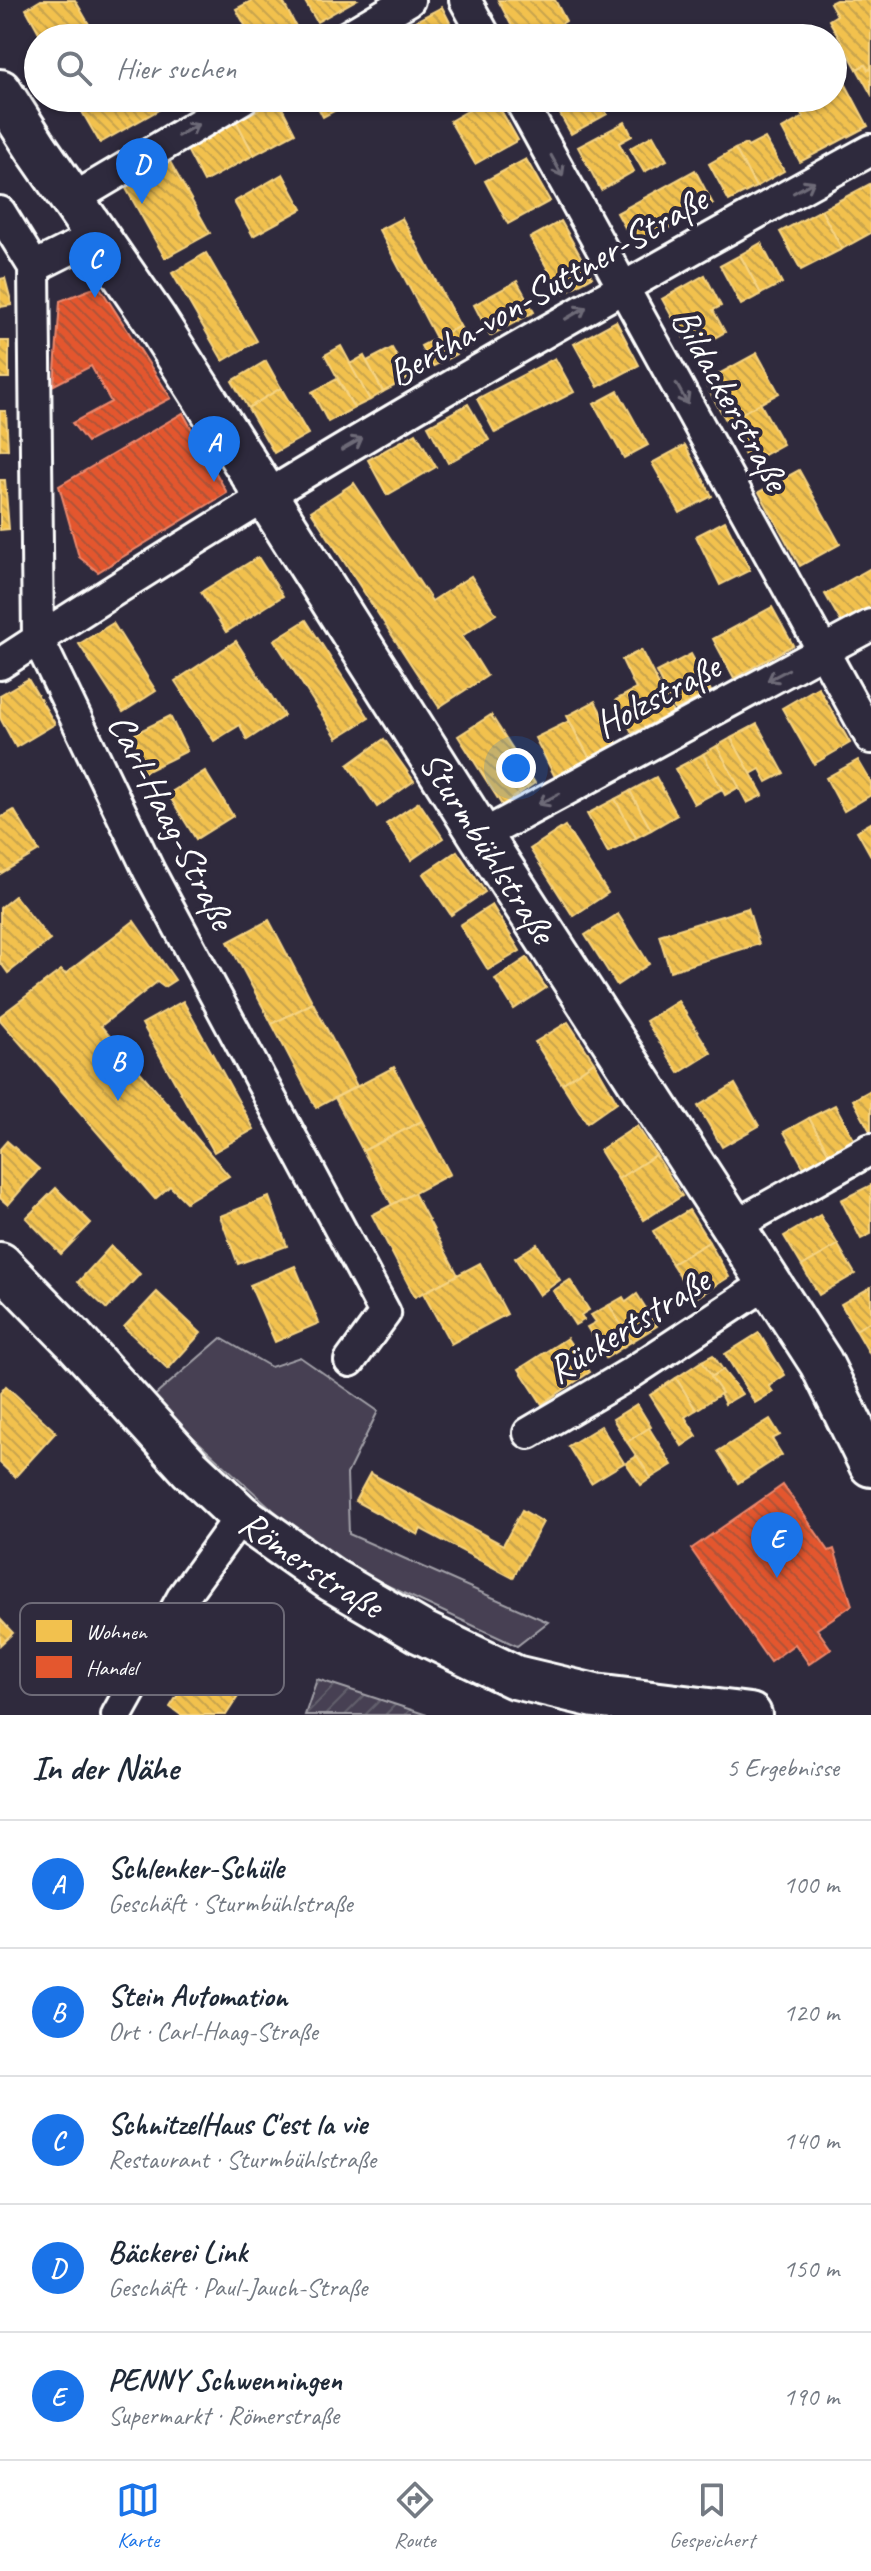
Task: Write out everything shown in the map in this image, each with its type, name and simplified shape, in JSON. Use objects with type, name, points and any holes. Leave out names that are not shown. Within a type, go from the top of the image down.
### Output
[{"type":"main road","name":"Sturmbühlstraße","points":[[0,91],[164,333],[481,836],[821,1363],[871,1465]]},
{"type":"main road","name":"Römerstraße","points":[[0,1264],[190,1468],[241,1516],[297,1556],[421,1632],[515,1677],[595,1696],[726,1713]]},
{"type":"street","points":[[369,24],[409,0]]},
{"type":"street","points":[[465,0],[478,24]]},
{"type":"street","points":[[73,199],[219,112]]},
{"type":"street","name":"Bildackerstraße","points":[[527,112],[871,738]]},
{"type":"street","name":"Bertha-von-Suttner-Straße","points":[[0,664],[264,495],[623,286],[871,150]]},
{"type":"street","points":[[0,212],[34,267],[98,235]]},
{"type":"street","name":"Carl-Haag-Straße","points":[[34,267],[38,639],[149,871],[385,1313],[350,1361]]},
{"type":"street","name":"Holzstraße","points":[[481,836],[871,625]]},
{"type":"street","points":[[734,1226],[871,1149]]},
{"type":"street","name":"Rückertstraße","points":[[529,1433],[631,1373],[769,1282]]},
{"type":"street","points":[[180,1603],[241,1516]]},
{"type":"street","points":[[117,1715],[128,1695]]},
{"type":"shaded area","points":[[221,1338],[271,1367],[300,1357],[378,1411],[347,1474],[349,1534],[548,1622],[517,1646],[339,1563],[292,1527],[151,1399]]},
{"type":"shaded area","points":[[317,1679],[427,1715],[305,1715]]},
{"type":"building: Wohnen","points":[[41,0],[75,0],[89,24],[34,24],[26,9]]},
{"type":"building: Wohnen","points":[[253,0],[282,0],[295,24],[244,24],[236,9]]},
{"type":"building: Wohnen","points":[[304,0],[356,0],[317,22]]},
{"type":"building: Wohnen","points":[[498,0],[555,0],[566,21],[561,24],[511,24]]},
{"type":"building: Wohnen","points":[[836,0],[871,0],[871,69],[868,70],[865,65],[857,69],[847,52],[847,24],[831,24],[829,20],[837,15],[830,3]]},
{"type":"building: Wohnen","points":[[442,7],[451,24],[410,24]]},
{"type":"building: Wohnen","points":[[865,65],[868,70],[871,69],[871,94],[857,69]]},
{"type":"building: Wohnen","points":[[847,87],[868,126],[800,162],[782,129],[803,117],[801,113],[847,112]]},
{"type":"building: Wohnen","points":[[82,112],[155,112],[100,143]]},
{"type":"building: Wohnen","points":[[254,112],[284,112],[295,133],[254,155],[236,121]]},
{"type":"building: Wohnen","points":[[466,112],[502,112],[518,140],[475,164],[450,121]]},
{"type":"building: Wohnen","points":[[559,112],[606,112],[607,114],[571,134]]},
{"type":"building: Wohnen","points":[[236,121],[254,155],[204,182],[186,148]]},
{"type":"building: Wohnen","points":[[625,122],[632,136],[619,143],[634,171],[601,190],[578,147]]},
{"type":"building: Wohnen","points":[[653,135],[667,160],[644,172],[630,148]]},
{"type":"building: Wohnen","points":[[765,138],[784,171],[756,187],[735,149],[746,144],[748,147]]},
{"type":"building: Wohnen","points":[[735,149],[756,187],[729,201],[709,164]]},
{"type":"building: Wohnen","points":[[526,159],[550,201],[508,224],[485,181]]},
{"type":"building: Wohnen","points":[[169,160],[210,233],[165,258],[124,185]]},
{"type":"building: Wohnen","points":[[695,170],[713,204],[635,246],[617,213]]},
{"type":"building: Wohnen","points":[[283,174],[302,209],[253,236],[234,202]]},
{"type":"building: Wohnen","points":[[870,184],[871,233],[842,249],[821,210]]},
{"type":"building: Wohnen","points":[[821,210],[842,249],[801,270],[780,232]]},
{"type":"building: Wohnen","points":[[402,218],[460,326],[436,338],[379,230]]},
{"type":"building: Wohnen","points":[[561,221],[592,277],[562,294],[530,238]]},
{"type":"building: Wohnen","points":[[761,243],[782,283],[761,294],[740,255]]},
{"type":"building: Wohnen","points":[[206,253],[257,341],[223,361],[172,273]]},
{"type":"building: Wohnen","points":[[740,255],[761,294],[741,305],[720,266]]},
{"type":"building: Wohnen","points":[[705,275],[721,306],[713,310],[725,332],[691,351],[662,299]]},
{"type":"building: Wohnen","points":[[5,278],[12,305],[0,307],[0,279]]},
{"type":"building: Wohnen","points":[[517,281],[534,312],[490,336],[474,305]]},
{"type":"building: Wohnen","points":[[616,321],[639,365],[598,387],[574,344]]},
{"type":"building: Wohnen","points":[[460,326],[471,346],[432,367],[421,346]]},
{"type":"building: Wohnen","points":[[0,341],[9,341],[9,378],[0,378]]},
{"type":"building: Wohnen","points":[[341,346],[370,400],[354,408],[325,355]]},
{"type":"building: Wohnen","points":[[392,348],[409,378],[383,392],[367,361]]},
{"type":"building: Wohnen","points":[[757,353],[779,393],[727,422],[704,382]]},
{"type":"building: Wohnen","points":[[364,356],[383,392],[370,400],[350,364]]},
{"type":"building: Wohnen","points":[[555,358],[574,392],[495,433],[477,399]]},
{"type":"building: Wohnen","points":[[266,361],[281,388],[248,408],[232,381]]},
{"type":"building: Wohnen","points":[[337,379],[354,408],[328,422],[312,392]]},
{"type":"building: Wohnen","points":[[281,388],[308,434],[274,453],[248,408]]},
{"type":"building: Wohnen","points":[[618,391],[648,445],[624,458],[594,404]]},
{"type":"building: Wohnen","points":[[760,403],[783,444],[749,463],[727,422]]},
{"type":"building: Wohnen","points":[[468,404],[489,440],[448,463],[428,426]]},
{"type":"building: Wohnen","points":[[0,411],[6,411],[8,449],[0,450]]},
{"type":"building: Wohnen","points":[[416,433],[436,467],[387,495],[368,460]]},
{"type":"building: Wohnen","points":[[685,445],[712,496],[680,513],[652,463]]},
{"type":"building: Wohnen","points":[[799,470],[840,544],[800,566],[759,492]]},
{"type":"building: Wohnen","points":[[0,480],[5,480],[9,529],[0,530]]},
{"type":"building: Wohnen","points":[[354,483],[432,601],[471,576],[496,614],[462,636],[487,676],[439,707],[311,511]]},
{"type":"building: Wohnen","points":[[725,521],[750,570],[720,585],[696,536]]},
{"type":"building: Wohnen","points":[[258,557],[283,596],[226,632],[201,592]]},
{"type":"building: Wohnen","points":[[871,568],[871,612],[844,627],[825,594]]},
{"type":"building: Wohnen","points":[[772,607],[793,645],[734,678],[713,639]]},
{"type":"building: Wohnen","points":[[306,620],[369,718],[337,738],[274,640]]},
{"type":"building: Wohnen","points":[[113,623],[156,691],[123,712],[79,644]]},
{"type":"building: Wohnen","points":[[236,641],[284,716],[247,740],[240,725],[214,741],[175,681]]},
{"type":"building: Wohnen","points":[[641,650],[673,713],[632,733],[616,700],[636,689],[622,660]]},
{"type":"building: Wohnen","points":[[691,654],[711,691],[675,710],[656,672]]},
{"type":"building: Wohnen","points":[[28,679],[55,724],[16,747],[0,718],[0,695]]},
{"type":"building: Wohnen","points":[[818,687],[850,743],[814,764],[782,708]]},
{"type":"building: Wohnen","points":[[595,701],[618,745],[590,759],[567,716]]},
{"type":"building: Wohnen","points":[[491,715],[535,783],[502,805],[458,736]]},
{"type":"building: Wohnen","points":[[170,716],[187,751],[143,773],[126,738]]},
{"type":"building: Wohnen","points":[[569,721],[590,759],[555,777],[535,738]]},
{"type":"building: Wohnen","points":[[757,724],[784,773],[767,782],[760,769],[751,774],[731,738]]},
{"type":"building: Wohnen","points":[[731,738],[763,795],[747,803],[717,746]]},
{"type":"building: Wohnen","points":[[384,739],[414,781],[377,807],[348,765]]},
{"type":"building: Wohnen","points":[[717,746],[739,787],[725,795],[703,754]]},
{"type":"building: Wohnen","points":[[703,754],[722,789],[694,804],[675,769]]},
{"type":"building: Wohnen","points":[[858,760],[871,782],[871,795],[844,811],[826,778]]},
{"type":"building: Wohnen","points":[[205,771],[233,816],[196,839],[168,794]]},
{"type":"building: Wohnen","points":[[656,777],[677,815],[651,830],[630,791]]},
{"type":"building: Wohnen","points":[[630,791],[651,830],[636,838],[615,799]]},
{"type":"building: Wohnen","points":[[615,799],[636,838],[608,853],[587,814]]},
{"type":"building: Wohnen","points":[[419,802],[443,838],[411,860],[386,824]]},
{"type":"building: Wohnen","points":[[14,810],[39,851],[0,874],[0,818]]},
{"type":"building: Wohnen","points":[[871,823],[871,856],[857,831]]},
{"type":"building: Wohnen","points":[[565,826],[608,893],[573,916],[530,849]]},
{"type":"building: Wohnen","points":[[457,851],[485,892],[451,915],[423,874]]},
{"type":"building: Wohnen","points":[[15,896],[50,940],[8,973],[0,962],[0,908]]},
{"type":"building: Wohnen","points":[[492,905],[520,951],[488,970],[460,925]]},
{"type":"building: Wohnen","points":[[748,908],[759,944],[670,971],[659,935]]},
{"type":"building: Wohnen","points":[[618,914],[649,964],[617,985],[585,935]]},
{"type":"building: Wohnen","points":[[269,920],[313,1003],[272,1024],[228,942]]},
{"type":"building: Wohnen","points":[[134,921],[175,980],[164,987],[157,982],[101,1026],[229,1176],[186,1202],[170,1186],[155,1199],[0,1020],[0,1016],[61,970],[65,974]]},
{"type":"building: Wohnen","points":[[527,958],[546,988],[514,1009],[495,979]]},
{"type":"building: Wohnen","points":[[183,1001],[254,1129],[214,1152],[142,1024]]},
{"type":"building: Wohnen","points":[[678,1001],[711,1053],[679,1073],[646,1021]]},
{"type":"building: Wohnen","points":[[313,1003],[357,1086],[316,1108],[272,1024]]},
{"type":"building: Wohnen","points":[[568,1022],[594,1062],[562,1084],[535,1042]]},
{"type":"building: Wohnen","points":[[594,1062],[617,1102],[587,1123],[562,1084]]},
{"type":"building: Wohnen","points":[[394,1067],[422,1121],[363,1151],[335,1098]]},
{"type":"building: Wohnen","points":[[735,1084],[759,1126],[722,1147],[698,1106]]},
{"type":"building: Wohnen","points":[[871,1090],[871,1133],[853,1100]]},
{"type":"building: Wohnen","points":[[835,1105],[855,1141],[829,1154],[809,1118]]},
{"type":"building: Wohnen","points":[[809,1118],[829,1154],[804,1168],[784,1132]]},
{"type":"building: Wohnen","points":[[422,1121],[450,1174],[392,1205],[363,1151]]},
{"type":"building: Wohnen","points":[[637,1126],[656,1155],[618,1179],[600,1150]]},
{"type":"building: Wohnen","points":[[7,1141],[39,1169],[8,1205],[0,1198],[0,1149]]},
{"type":"building: Wohnen","points":[[656,1155],[682,1196],[644,1220],[618,1179]]},
{"type":"building: Wohnen","points":[[871,1185],[871,1234],[861,1239],[841,1200]]},
{"type":"building: Wohnen","points":[[56,1188],[91,1223],[61,1254],[26,1218]]},
{"type":"building: Wohnen","points":[[414,1193],[458,1275],[415,1297],[372,1215]]},
{"type":"building: Wohnen","points":[[269,1197],[287,1246],[238,1264],[220,1216]]},
{"type":"building: Wohnen","points":[[689,1210],[709,1242],[672,1264],[653,1231]]},
{"type":"building: Wohnen","points":[[820,1215],[838,1245],[802,1266],[784,1236]]},
{"type":"building: Wohnen","points":[[709,1242],[729,1277],[694,1299],[672,1264]]},
{"type":"building: Wohnen","points":[[537,1244],[560,1280],[539,1295],[515,1258]]},
{"type":"building: Wohnen","points":[[838,1245],[855,1274],[819,1295],[802,1266]]},
{"type":"building: Wohnen","points":[[111,1246],[140,1274],[107,1309],[78,1282]]},
{"type":"building: Wohnen","points":[[480,1263],[507,1314],[451,1344],[423,1293]]},
{"type":"building: Wohnen","points":[[295,1266],[319,1323],[275,1342],[250,1285]]},
{"type":"building: Wohnen","points":[[570,1280],[589,1310],[581,1315],[584,1320],[575,1325],[553,1291]]},
{"type":"building: Wohnen","points":[[871,1287],[871,1321],[856,1330],[841,1304]]},
{"type":"building: Wohnen","points":[[157,1292],[201,1333],[168,1369],[124,1327]]},
{"type":"building: Wohnen","points":[[637,1294],[657,1326],[631,1342],[609,1305],[623,1297],[626,1302]]},
{"type":"building: Wohnen","points":[[609,1305],[631,1342],[606,1358],[587,1327],[596,1322],[591,1315]]},
{"type":"building: Wohnen","points":[[871,1321],[871,1356],[856,1330]]},
{"type":"building: Wohnen","points":[[759,1333],[785,1375],[769,1386],[773,1392],[755,1403],[725,1354]]},
{"type":"building: Wohnen","points":[[567,1338],[590,1372],[542,1404],[519,1369]]},
{"type":"building: Wohnen","points":[[713,1355],[723,1370],[711,1377],[702,1361]]},
{"type":"building: Wohnen","points":[[702,1361],[722,1393],[696,1410],[676,1378]]},
{"type":"building: Wohnen","points":[[723,1370],[742,1394],[725,1404],[722,1393],[711,1377]]},
{"type":"building: Wohnen","points":[[676,1378],[696,1410],[685,1417],[697,1436],[682,1446],[650,1395]]},
{"type":"building: Wohnen","points":[[6,1386],[56,1432],[15,1477],[0,1463],[0,1393]]},
{"type":"building: Wohnen","points":[[637,1404],[651,1427],[627,1442],[613,1419]]},
{"type":"building: Wohnen","points":[[770,1419],[780,1435],[772,1439],[782,1455],[738,1483],[718,1451]]},
{"type":"building: Wohnen","points":[[601,1426],[624,1463],[591,1483],[568,1446]]},
{"type":"building: Wohnen","points":[[649,1428],[672,1465],[651,1478],[627,1442]]},
{"type":"building: Wohnen","points":[[637,1456],[651,1478],[641,1485],[626,1463]]},
{"type":"building: Wohnen","points":[[370,1473],[503,1545],[522,1510],[543,1522],[513,1578],[421,1529],[418,1535],[355,1501]]},
{"type":"building: Wohnen","points":[[0,1619],[13,1633],[0,1645]]},
{"type":"building: Wohnen","points":[[178,1695],[239,1695],[226,1715],[181,1715],[170,1707]]},
{"type":"building: Handel","points":[[99,286],[171,398],[87,442],[72,423],[111,402],[91,366],[54,385],[60,301]]},
{"type":"building: Handel","points":[[183,413],[227,493],[98,572],[79,557],[59,486]]},
{"type":"building: Handel","points":[[783,1485],[829,1551],[834,1549],[852,1605],[817,1629],[831,1649],[809,1664],[795,1644],[770,1662],[691,1549]]},
{"type":"place","name":"Bäckerei Link","points":[[142,204]]},
{"type":"place","name":"SchnitzelHaus C'est la vie","points":[[95,298]]},
{"type":"place","name":"Schlenker-Schüle","points":[[214,482]]},
{"type":"place","name":"Stein Automation","points":[[118,1101]]},
{"type":"place","name":"PENNY Schwenningen","points":[[777,1578]]}]
